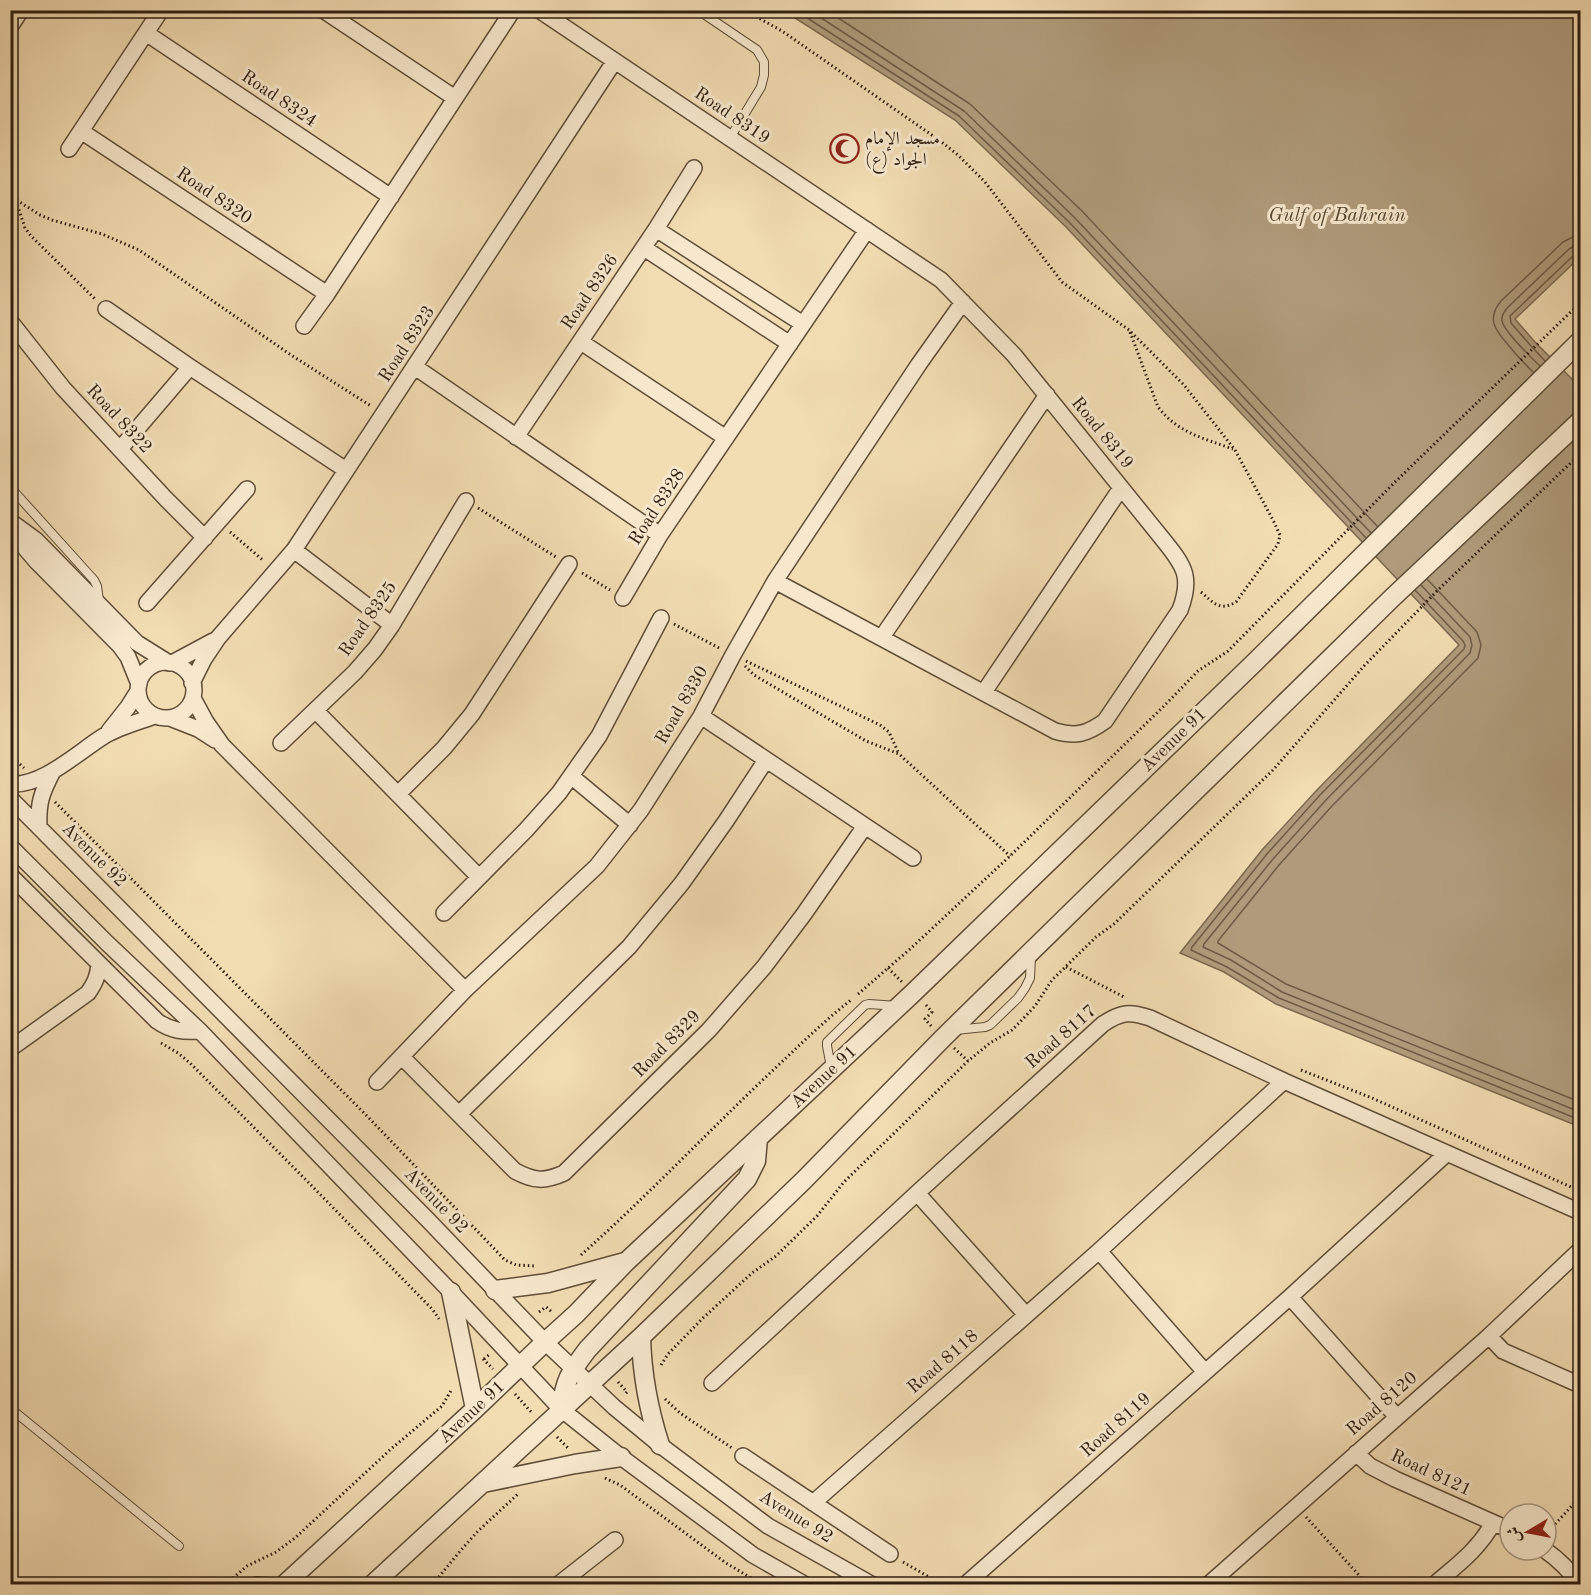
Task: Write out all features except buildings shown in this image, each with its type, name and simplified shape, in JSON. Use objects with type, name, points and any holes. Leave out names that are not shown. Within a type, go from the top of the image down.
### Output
[{"type":"street","points":[[10,27],[21,10]]},
{"type":"street","points":[[69,148],[161,10]]},
{"type":"street","points":[[323,10],[455,98]]},
{"type":"street","points":[[304,326],[513,10]]},
{"type":"street","name":"Road 8319","points":[[539,10],[941,280],[1014,355],[1180,562],[1186,575]]},
{"type":"street","name":"Road 8324","points":[[146,33],[391,197]]},
{"type":"street","name":"Road 8323","points":[[192,690],[204,659],[218,638],[294,550],[614,62]]},
{"type":"street","name":"Road 8320","points":[[81,131],[327,294]]},
{"type":"street","name":"Road 8326","points":[[516,437],[644,248],[694,168]]},
{"type":"street","points":[[656,229],[803,324]]},
{"type":"street","name":"Road 8328","points":[[623,598],[660,535],[867,230]]},
{"type":"street","points":[[644,248],[790,344]]},
{"type":"street","name":"Road 8330","points":[[376,1082],[465,990],[597,866],[630,825],[701,716],[775,581],[919,364],[963,302]]},
{"type":"street","points":[[106,309],[189,367],[346,470]]},
{"type":"street","name":"Road 8322","points":[[10,321],[63,388],[205,538]]},
{"type":"street","points":[[580,342],[726,438]]},
{"type":"street","name":"Avenue 91","points":[[286,1584],[521,1366],[626,1262],[913,993],[1357,563],[1575,347]]},
{"type":"street","points":[[120,449],[189,367]]},
{"type":"street","points":[[415,367],[660,535]]},
{"type":"street","points":[[882,638],[1047,395]]},
{"type":"street","points":[[372,1584],[641,1337],[804,1180],[947,1034],[1392,598],[1581,421]]},
{"type":"street","points":[[984,692],[1121,488]]},
{"type":"street","points":[[147,603],[247,489]]},
{"type":"street","name":"Road 8325","points":[[281,743],[356,672],[392,625],[466,501]]},
{"type":"street","points":[[10,521],[36,540],[137,643],[187,672],[206,722],[222,745],[465,990]]},
{"type":"street","points":[[10,526],[37,562],[120,646],[128,657],[143,706],[163,717],[198,729],[222,745]]},
{"type":"street","points":[[294,550],[392,625]]},
{"type":"street","points":[[398,794],[444,748],[472,714],[569,564]]},
{"type":"street","points":[[775,581],[1054,731],[1068,735],[1093,730],[1105,721],[1180,610],[1186,594],[1186,575]]},
{"type":"street","points":[[444,913],[559,793],[599,736],[661,618]]},
{"type":"street","name":"Road 8323","points":[[170,663],[218,638]]},
{"type":"street","points":[[10,784],[35,780],[52,773],[105,736],[128,707],[147,670],[161,663],[170,663]]},
{"type":"street","points":[[105,736],[185,711],[192,690]]},
{"type":"street","points":[[316,711],[479,877]]},
{"type":"street","points":[[701,716],[913,858]]},
{"type":"street","points":[[459,1114],[629,946],[682,883],[766,760]]},
{"type":"street","points":[[39,828],[39,807],[43,790],[52,773]]},
{"type":"street","points":[[571,776],[630,825]]},
{"type":"street","name":"Avenue 92","points":[[10,798],[589,1385],[660,1445],[768,1526],[871,1584]]},
{"type":"street","name":"Road 8329","points":[[402,1057],[515,1171],[528,1178],[541,1180],[564,1173],[709,1030],[764,967],[865,826]]},
{"type":"street","points":[[10,846],[107,943],[200,1031],[561,1409],[753,1556],[804,1584]]},
{"type":"street","points":[[10,875],[122,987],[166,1027],[176,1031],[200,1031]]},
{"type":"street","points":[[10,1049],[88,993],[98,974],[99,963]]},
{"type":"street","points":[[80,1000],[99,991],[122,987]]},
{"type":"street","name":"Road 8117","points":[[712,1383],[917,1193],[1114,1016],[1137,1013],[1150,1018],[1446,1154],[1581,1212]]},
{"type":"street","name":"Road 8118","points":[[813,1503],[1099,1251],[1284,1081]]},
{"type":"street","points":[[561,1409],[567,1380],[572,1369],[587,1350],[747,1179],[756,1161],[758,1138]]},
{"type":"street","name":"Road 8119","points":[[967,1584],[1290,1297],[1446,1154]]},
{"type":"street","points":[[917,1193],[1026,1315]]},
{"type":"street","name":"Road 8120","points":[[1209,1584],[1489,1336],[1581,1250]]},
{"type":"street","points":[[1099,1251],[1205,1372]]},
{"type":"street","points":[[495,1290],[549,1283],[626,1262]]},
{"type":"street","points":[[451,1292],[475,1409]]},
{"type":"street","points":[[1290,1297],[1397,1417]]},
{"type":"street","points":[[1489,1336],[1503,1351],[1581,1385]]},
{"type":"street","points":[[641,1337],[645,1390],[660,1445]]},
{"type":"street","name":"Road 8121","points":[[1356,1453],[1370,1466],[1395,1479],[1498,1525]]},
{"type":"street","points":[[743,1456],[890,1554]]},
{"type":"street","points":[[482,1483],[621,1457]]},
{"type":"street","points":[[1435,1584],[1476,1548],[1493,1523]]},
{"type":"street","points":[[559,1584],[615,1540]]},
{"type":"street","points":[[1558,1560],[1579,1584]]},
{"type":"lane","points":[[698,10],[758,50],[764,62],[761,87],[730,138]]},
{"type":"lane","points":[[10,487],[94,580],[99,605]]},
{"type":"lane","points":[[831,1070],[827,1042],[847,1021],[865,1005],[899,1006]]},
{"type":"lane","points":[[10,1408],[179,1546]]},
{"type":"lane","points":[[249,1584],[256,1581],[286,1584]]},
{"type":"path","points":[[744,10],[782,32],[958,155],[985,182],[1062,282],[1129,330],[1184,385],[1234,450],[1280,535],[1278,544],[1236,602],[1229,606],[1217,606],[1186,575]]},
{"type":"path","points":[[10,194],[40,215],[102,234],[139,249],[291,355],[383,414]]},
{"type":"path","points":[[15,199],[25,228],[31,236],[106,309]]},
{"type":"path","points":[[578,1258],[614,1227],[835,1012],[888,968],[1010,856],[1198,671],[1228,651],[1480,398],[1581,303]]},
{"type":"path","points":[[1129,330],[1158,406],[1164,414],[1184,431],[1234,450]]},
{"type":"path","points":[[659,1369],[668,1354],[703,1317],[752,1273],[776,1256],[818,1216],[844,1182],[968,1061],[990,1043],[1012,1030],[1035,1006],[1052,980],[1077,954],[1114,924],[1273,770],[1364,666],[1437,590],[1581,454]]},
{"type":"path","points":[[466,501],[623,598]]},
{"type":"path","points":[[219,522],[276,572]]},
{"type":"path","points":[[661,618],[880,725],[889,732],[899,754]]},
{"type":"path","points":[[733,655],[754,675],[866,741],[899,754],[1010,856]]},
{"type":"path","points":[[43,790],[361,1110],[505,1260],[516,1265],[541,1266]]},
{"type":"path","points":[[888,968],[932,1012],[925,1019],[947,1034],[968,1061]]},
{"type":"path","points":[[160,1042],[190,1063],[319,1192],[433,1310],[441,1323]]},
{"type":"path","points":[[226,1584],[247,1566],[276,1552],[295,1538],[391,1449],[442,1406],[454,1384]]},
{"type":"path","points":[[661,1394],[680,1413],[743,1456]]},
{"type":"path","points":[[595,1476],[620,1485],[726,1563],[761,1584]]},
{"type":"path","points":[[433,1584],[478,1531],[524,1489]]},
{"type":"path","points":[[1558,1521],[1581,1497]]},
{"type":"path","points":[[1297,1507],[1367,1584]]},
{"type":"path","points":[[890,1554],[940,1584]]},
{"type":"water","name":"Gulf of Bahrain","points":[[784,11],[1580,11],[1580,257],[1515,319],[1580,387],[1580,1127],[1276,1004],[1224,972],[1180,953],[1262,850],[1316,791],[1459,645],[1066,227],[955,120]]},
{"type":"place","name":"مسجد الإمام الجواد (ع)","points":[[844,149]]}]
